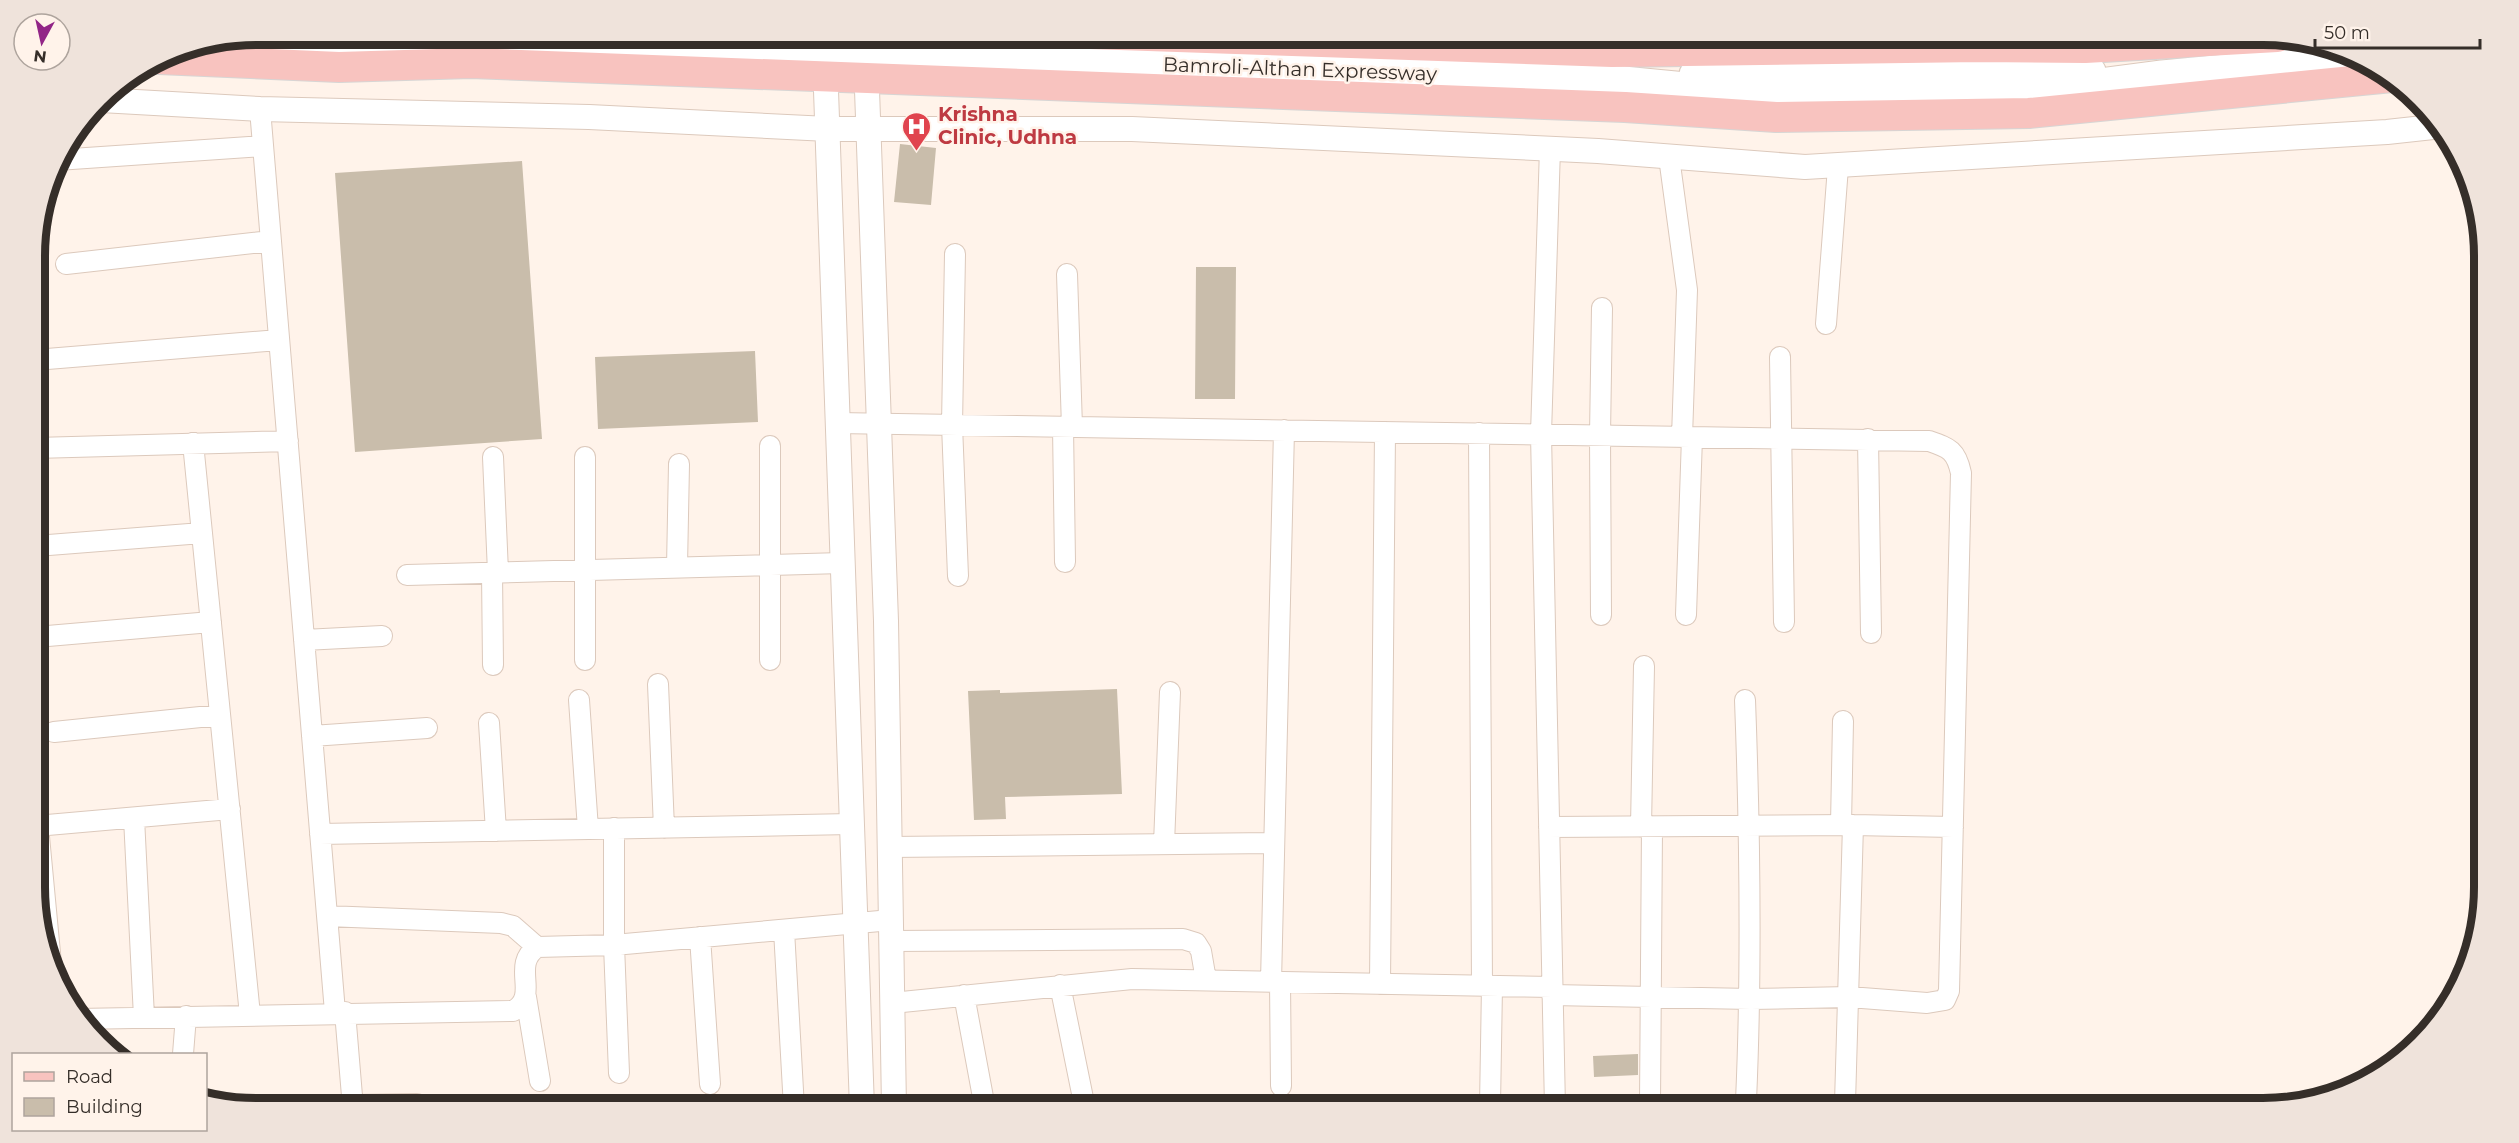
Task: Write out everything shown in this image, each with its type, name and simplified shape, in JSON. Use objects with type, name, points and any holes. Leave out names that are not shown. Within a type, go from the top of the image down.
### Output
[{"type":"main road","points":[[278,45],[338,48],[369,45]]},
{"type":"main road","points":[[634,45],[866,56],[1776,117],[2029,113],[2378,78]]},
{"type":"main road","points":[[1808,45],[2085,48],[2137,45]]},
{"type":"main road","points":[[178,60],[339,67],[825,55]]},
{"type":"main road","name":"Bamroli-Althan Expressway","points":[[866,56],[1623,80],[1766,68],[2031,68],[2162,74],[2336,58]]},
{"type":"street","points":[[825,55],[850,824],[862,1098]]},
{"type":"street","points":[[866,56],[886,631],[894,1098]]},
{"type":"street","points":[[113,101],[260,109],[589,117],[828,129],[1132,129],[1550,148],[1805,167],[2387,132],[2430,127]]},
{"type":"street","points":[[260,109],[327,916],[352,1098]]},
{"type":"street","points":[[68,159],[263,146]]},
{"type":"street","points":[[1550,148],[1540,434],[1555,1098]]},
{"type":"street","points":[[1669,156],[1687,290],[1686,615]]},
{"type":"street","points":[[1826,324],[1838,166]]},
{"type":"street","points":[[66,264],[271,241]]},
{"type":"street","points":[[954,254],[952,425],[958,576]]},
{"type":"street","points":[[1065,562],[1067,274]]},
{"type":"street","points":[[1601,615],[1602,308]]},
{"type":"street","points":[[45,359],[279,340]]},
{"type":"street","points":[[1780,357],[1784,622]]},
{"type":"street","points":[[837,423],[1929,441],[1946,446],[1958,457],[1961,473],[1949,991],[1945,1000],[1927,1003],[1849,998],[1651,997],[1487,986],[1132,979],[892,1003]]},
{"type":"street","points":[[1281,1086],[1275,982],[1274,843],[1284,430]]},
{"type":"street","points":[[1380,984],[1385,432]]},
{"type":"street","points":[[1479,434],[1490,1098]]},
{"type":"street","points":[[1868,440],[1871,633]]},
{"type":"street","points":[[45,448],[288,441]]},
{"type":"street","points":[[193,443],[250,1015]]},
{"type":"street","points":[[770,446],[770,660]]},
{"type":"street","points":[[493,457],[495,572],[493,665]]},
{"type":"street","points":[[585,457],[585,660]]},
{"type":"street","points":[[677,567],[680,464]]},
{"type":"street","points":[[45,545],[202,533]]},
{"type":"street","points":[[407,574],[842,563]]},
{"type":"street","points":[[45,636],[211,622]]},
{"type":"street","points":[[304,640],[382,636]]},
{"type":"street","points":[[1644,666],[1651,997],[1650,1098]]},
{"type":"street","points":[[658,684],[664,828]]},
{"type":"street","points":[[1164,844],[1170,692]]},
{"type":"street","points":[[579,700],[588,829]]},
{"type":"street","points":[[1745,700],[1750,827],[1751,999],[1746,1098]]},
{"type":"street","points":[[54,732],[220,715]]},
{"type":"street","points":[[1843,721],[1849,998],[1845,1098]]},
{"type":"street","points":[[489,723],[496,831]]},
{"type":"street","points":[[312,736],[427,728]]},
{"type":"street","points":[[45,825],[230,809]]},
{"type":"street","points":[[134,818],[144,1017]]},
{"type":"street","points":[[320,834],[850,824]]},
{"type":"street","points":[[1549,827],[1847,825],[1953,827]]},
{"type":"street","points":[[614,828],[614,945],[619,1073]]},
{"type":"street","points":[[890,847],[1274,843]]},
{"type":"street","points":[[327,916],[501,923],[513,926],[537,947]]},
{"type":"street","points":[[540,1082],[526,997],[525,961],[529,953],[537,947],[614,945],[854,923],[891,931],[1183,939],[1196,943],[1201,951],[1206,980]]},
{"type":"street","points":[[784,930],[793,1098]]},
{"type":"street","points":[[700,938],[710,1084]]},
{"type":"street","points":[[1060,985],[1083,1098]]},
{"type":"street","points":[[964,995],[983,1098]]},
{"type":"street","points":[[93,1021],[144,1017],[340,1012],[513,1011],[522,1006],[526,997]]},
{"type":"street","points":[[183,1053],[186,1016]]},
{"type":"building","points":[[900,144],[936,148],[931,205],[894,202]]},
{"type":"building","points":[[522,161],[542,439],[355,452],[335,173]]},
{"type":"building","points":[[1196,267],[1236,267],[1235,399],[1195,399]]},
{"type":"building","points":[[755,351],[758,422],[598,429],[595,357]]},
{"type":"building","points":[[1117,689],[1122,794],[1005,797],[1006,819],[974,820],[968,691],[1000,690],[1000,693]]},
{"type":"building","points":[[1638,1054],[1638,1075],[1594,1077],[1593,1056]]},
{"type":"place","name":"Krishna Clinic, Udhna","points":[[917,152]]}]
